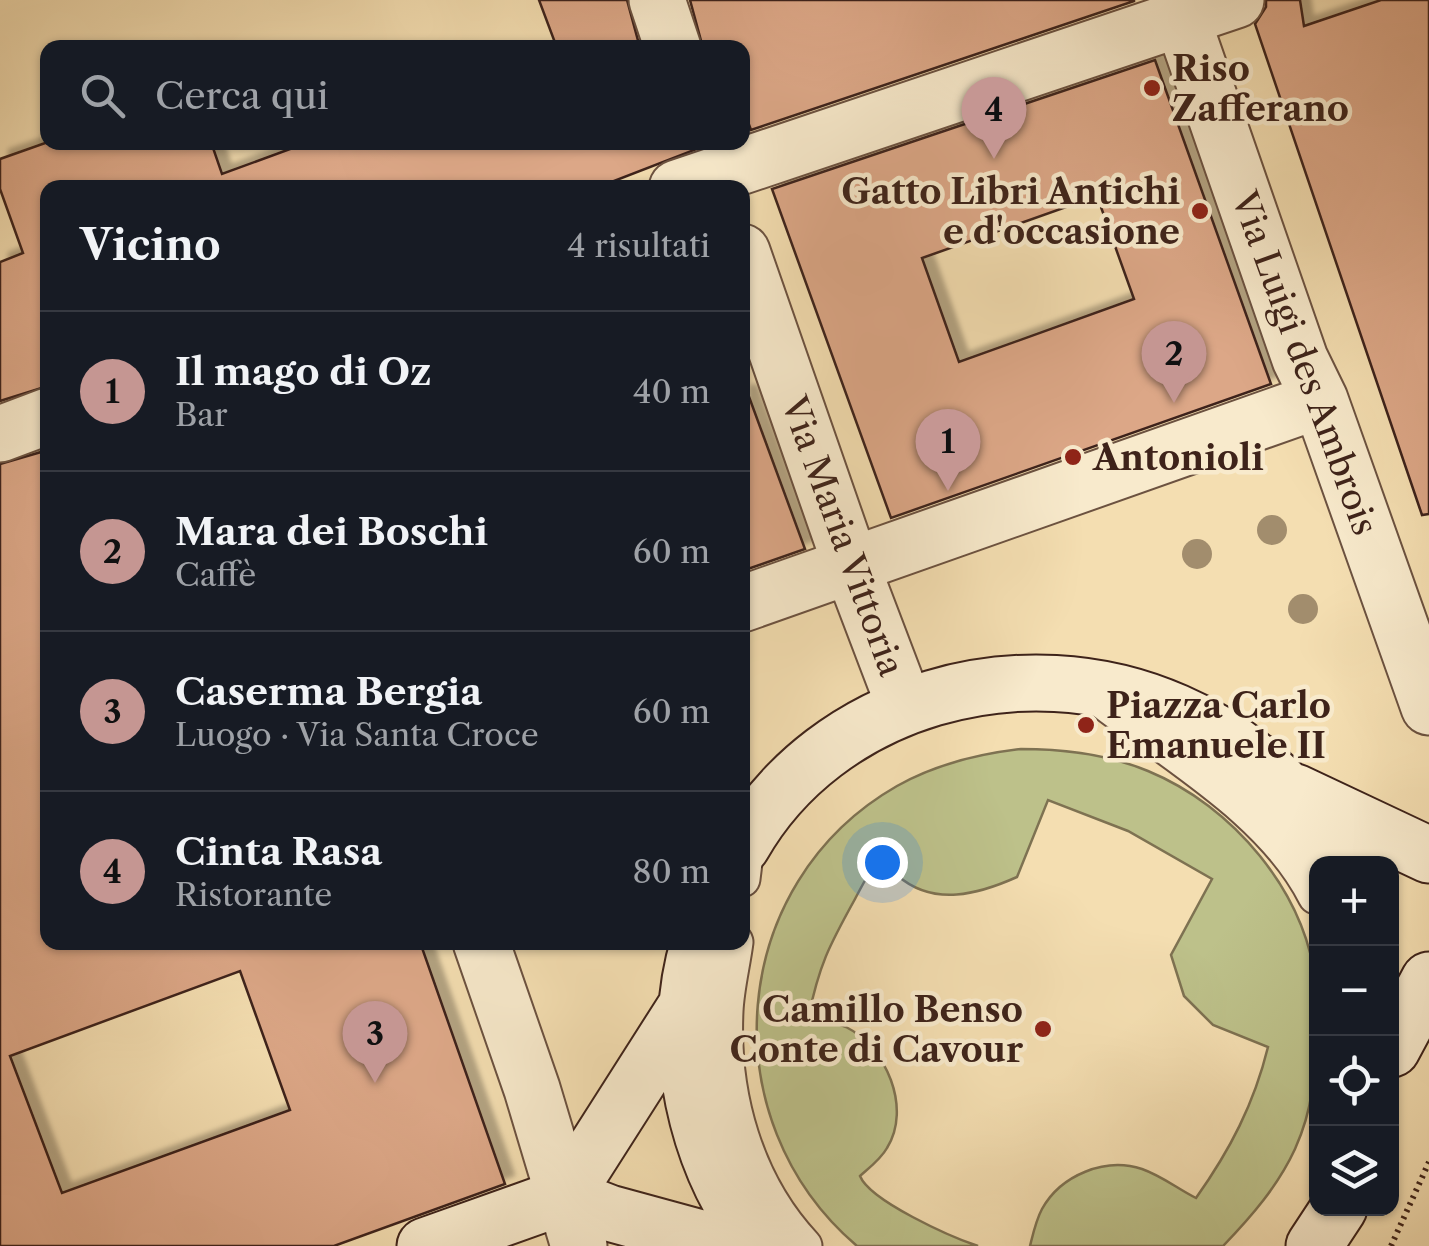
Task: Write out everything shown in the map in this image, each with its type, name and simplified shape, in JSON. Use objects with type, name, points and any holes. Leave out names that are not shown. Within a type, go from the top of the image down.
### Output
[{"type":"street","points":[[657,0],[670,40]]},
{"type":"street","points":[[705,173],[1236,0]]},
{"type":"street","name":"Via Luigi des Ambrois","points":[[1182,19],[1300,359],[1320,400],[1429,707]]},
{"type":"street","name":"Via Maria Vittoria","points":[[750,275],[904,706]]},
{"type":"street","points":[[750,601],[1320,400]]},
{"type":"street","points":[[0,434],[40,419]]},
{"type":"street","points":[[750,845],[779,794],[849,736],[904,706],[1010,683],[1083,685],[1176,711],[1225,738],[1288,789],[1316,821],[1338,856]]},
{"type":"street","points":[[1288,789],[1429,855]]},
{"type":"street","points":[[484,950],[532,1088],[572,1221]]},
{"type":"street","points":[[697,950],[688,1002],[686,1059],[702,1133],[716,1172],[760,1246]]},
{"type":"street","points":[[1399,1036],[1429,980]]},
{"type":"street","points":[[572,1221],[688,1002]]},
{"type":"street","points":[[425,1246],[610,1213],[730,1246]]},
{"type":"lane","points":[[1083,685],[1276,836],[1309,881]]},
{"type":"lane","points":[[734,950],[725,1011],[728,1094],[746,1153],[768,1195],[804,1246]]},
{"type":"path","points":[[1390,1246],[1429,1162]]},
{"type":"green space","points":[[1021,749],[1069,751],[1133,765],[1179,786],[1236,829],[1260,856],[1297,916],[1309,950],[1309,1108],[1281,1176],[1223,1246],[1030,1246],[1038,1218],[1050,1197],[1072,1178],[1099,1167],[1142,1169],[1196,1198],[1240,1126],[1268,1047],[1213,1025],[1184,996],[1171,955],[1212,879],[1128,831],[1048,800],[1017,877],[1002,883],[957,894],[926,892],[898,876],[882,859],[867,878],[832,943],[808,1019],[841,1025],[860,1036],[873,1049],[891,1080],[896,1097],[894,1132],[882,1156],[860,1176],[867,1186],[913,1217],[978,1246],[857,1246],[809,1194],[777,1135],[760,1071],[758,1005],[771,941],[798,881],[840,828],[897,786],[957,761]]},
{"type":"building","points":[[539,0],[627,0],[638,40],[554,40]]},
{"type":"building","points":[[690,0],[1134,0],[751,130],[750,40],[701,40]]},
{"type":"building","points":[[1266,0],[1300,0],[1304,26],[1381,0],[1429,0],[1429,514],[1422,515],[1255,24]]},
{"type":"building","points":[[1155,60],[1271,384],[891,518],[772,189]],"holes":[[[1097,196],[1134,299],[959,362],[922,258]]]},
{"type":"building","points":[[40,145],[40,150],[214,150],[222,174],[287,150],[694,150],[617,180],[40,180],[40,388],[0,401],[0,262],[23,253],[0,189],[0,159]]},
{"type":"building","points":[[750,399],[805,549],[750,568]]},
{"type":"building","points":[[40,452],[40,950],[423,950],[505,1184],[334,1246],[0,1246],[0,464]],"holes":[[[240,971],[290,1110],[62,1193],[10,1056]]]},
{"type":"place","name":"Riso Zafferano","points":[[1152,88]]},
{"type":"place","name":"Cinta Rasa","points":[[994,159]]},
{"type":"place","name":"Gatto Libri Antichi e d'occasione","points":[[1200,211]]},
{"type":"place","name":"Mara dei Boschi","points":[[1174,403]]},
{"type":"place","name":"Antonioli","points":[[1073,457]]},
{"type":"place","name":"Il mago di Oz","points":[[948,491]]},
{"type":"place","name":"Piazza Carlo Emanuele II","points":[[1086,725]]},
{"type":"place","name":"Camillo Benso Conte di Cavour","points":[[1043,1029]]},
{"type":"place","name":"Caserma Bergia","points":[[375,1083]]}]
